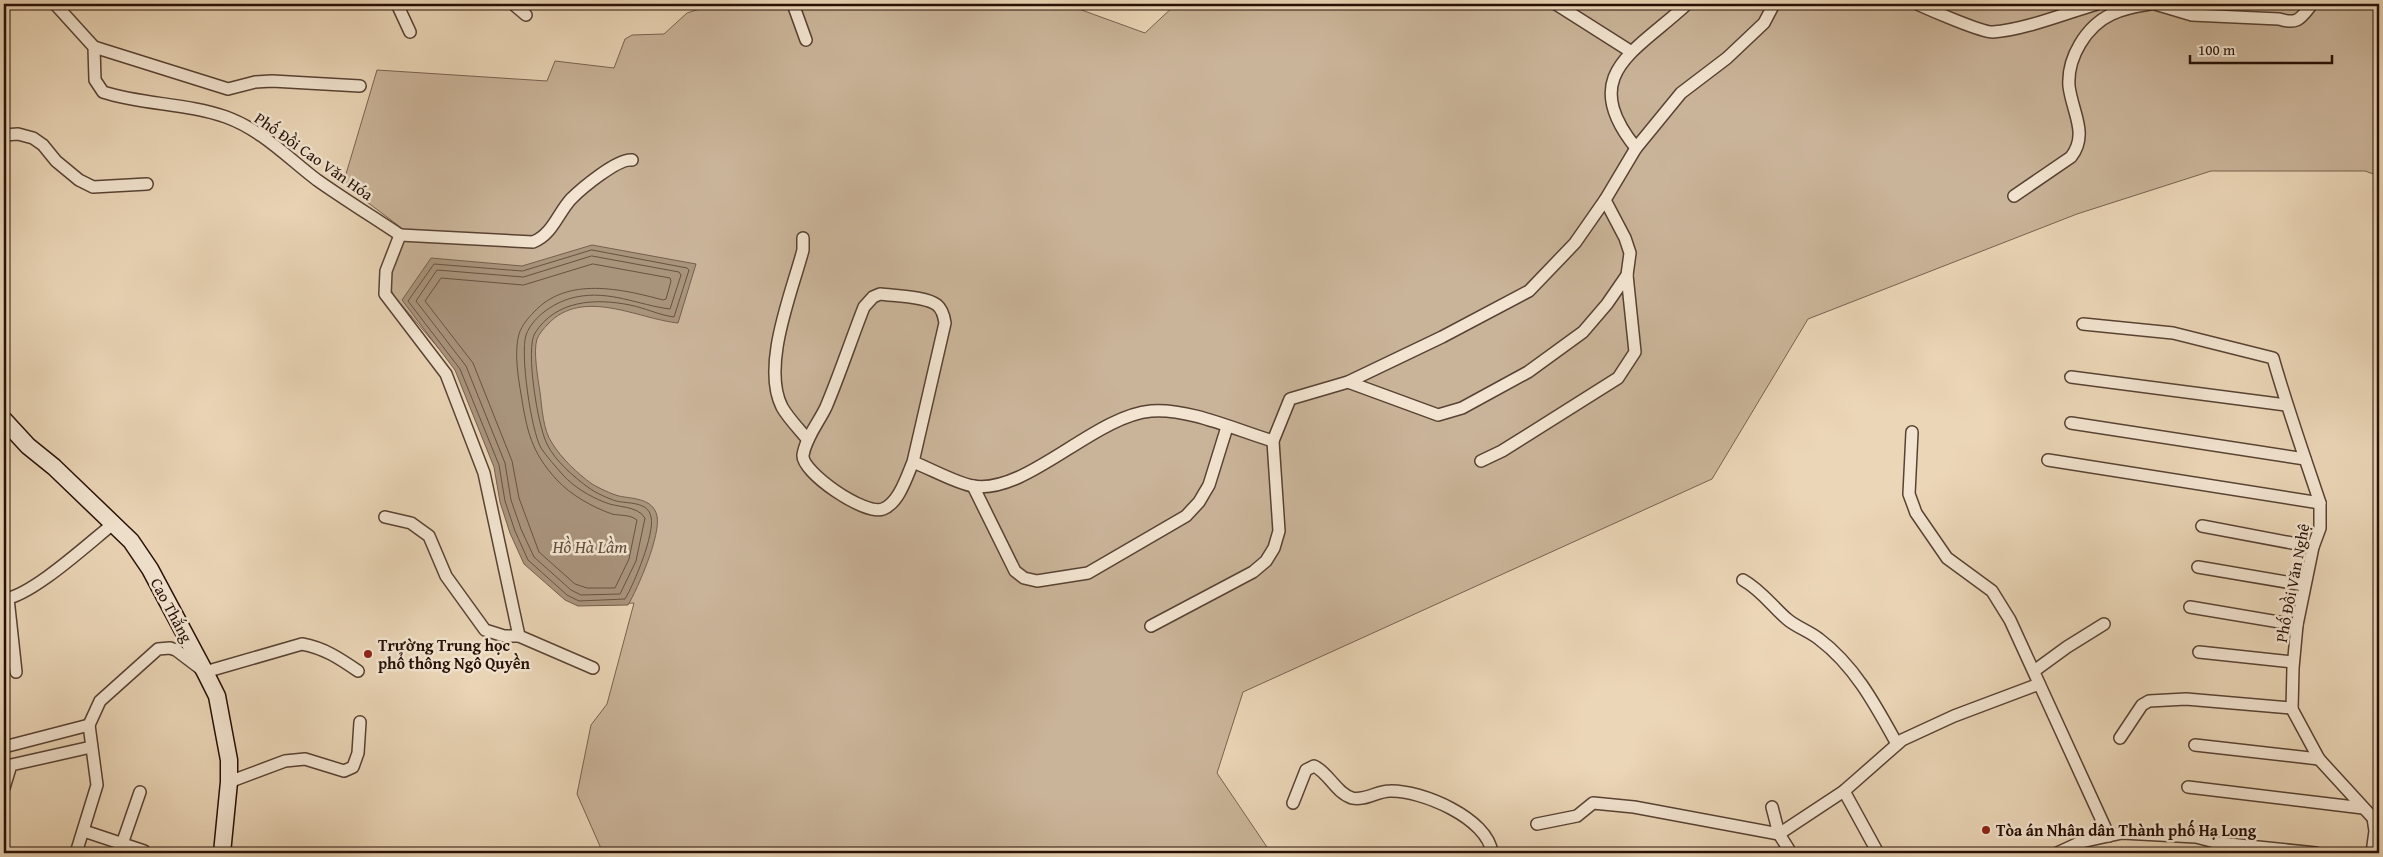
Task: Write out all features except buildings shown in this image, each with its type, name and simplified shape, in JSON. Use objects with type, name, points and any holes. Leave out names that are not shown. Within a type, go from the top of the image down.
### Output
[{"type":"main road","name":"Cao Thắng","points":[[4,420],[28,446],[131,541],[150,569],[205,672],[217,696],[229,760],[229,782],[222,853]]},
{"type":"street","points":[[55,4],[94,47],[228,89],[255,82],[272,81],[360,86]]},
{"type":"street","points":[[397,4],[410,32]]},
{"type":"street","points":[[513,4],[526,15]]},
{"type":"street","points":[[793,4],[806,40]]},
{"type":"street","points":[[1556,4],[1630,51]]},
{"type":"street","points":[[1636,148],[1622,130],[1610,95],[1614,76],[1630,51],[1687,4]]},
{"type":"street","points":[[1917,4],[1933,12],[1990,33],[2097,4]]},
{"type":"street","points":[[2014,196],[2071,157],[2077,148],[2080,129],[2070,87],[2070,70],[2075,53],[2085,36],[2098,22],[2112,14],[2150,4]]},
{"type":"street","points":[[2155,4],[2192,14],[2279,19],[2290,23],[2301,18],[2312,4]]},
{"type":"street","points":[[1151,626],[1253,572],[1266,561],[1274,548],[1279,531],[1273,442],[1290,399],[1348,382],[1442,337],[1529,291],[1575,244],[1605,200],[1636,148],[1681,92],[1727,58],[1764,23],[1774,5]]},
{"type":"street","name":"Phố Đồi Cao Văn Hóa","points":[[94,47],[95,80],[103,92],[168,106],[203,111],[240,124],[276,146],[316,180],[400,235]]},
{"type":"street","points":[[4,135],[18,134],[33,138],[44,145],[56,160],[79,180],[93,187],[147,184]]},
{"type":"street","points":[[519,636],[484,473],[448,382],[440,367],[385,294],[386,271],[400,235],[533,242],[542,239],[562,210],[580,190],[622,160],[632,160]]},
{"type":"street","points":[[1481,461],[1502,451],[1618,378],[1635,352],[1627,275],[1630,253],[1625,238],[1605,200]]},
{"type":"street","points":[[803,238],[803,250],[777,346],[774,376],[782,407],[808,440]]},
{"type":"street","points":[[1348,382],[1438,415],[1462,408],[1528,372],[1583,332],[1608,304],[1627,275]]},
{"type":"street","points":[[880,294],[928,300],[937,305],[943,313],[946,323],[913,462],[892,503],[883,509],[869,510],[857,505],[807,468],[803,455],[808,440],[826,407],[868,301],[880,294]]},
{"type":"street","name":"Phố Đồi Văn Nghệ","points":[[2083,324],[2173,334],[2274,358],[2286,405],[2296,428],[2320,503],[2320,528],[2313,547],[2297,625],[2293,662],[2292,708],[2319,759],[2372,818],[2375,831],[2372,853]]},
{"type":"street","points":[[2072,377],[2286,405]]},
{"type":"street","points":[[913,462],[973,486],[1007,482],[1108,425],[1129,416],[1150,411],[1172,412],[1273,442]]},
{"type":"street","points":[[2071,423],[2305,459]]},
{"type":"street","points":[[973,486],[1015,571],[1024,578],[1037,581],[1088,573],[1186,516],[1199,502],[1209,485],[1227,427]]},
{"type":"street","points":[[1912,432],[1909,494],[1916,513],[1947,558],[1985,585],[1998,598],[2034,671],[2109,836]]},
{"type":"street","points":[[2048,460],[2320,503]]},
{"type":"street","points":[[385,517],[412,523],[430,536],[446,576],[485,630],[504,636],[519,636],[593,668]]},
{"type":"street","points":[[16,672],[6,599],[47,576],[114,524]]},
{"type":"street","points":[[2202,526],[2313,547]]},
{"type":"street","points":[[2198,567],[2304,585]]},
{"type":"street","points":[[1743,580],[1766,597],[1788,620],[1820,639],[1849,668],[1897,744]]},
{"type":"street","points":[[2190,607],[2297,625]]},
{"type":"street","points":[[2034,671],[2067,647],[2104,624]]},
{"type":"street","points":[[76,853],[97,785],[89,725],[100,700],[158,649],[164,647],[176,650],[205,672],[302,644],[318,646],[334,654],[358,671]]},
{"type":"street","points":[[2199,652],[2293,662]]},
{"type":"street","points":[[1537,824],[1577,816],[1593,803],[1634,807],[1779,834],[1844,791],[1902,740],[1954,716],[2039,684]]},
{"type":"street","points":[[2120,738],[2142,705],[2149,701],[2186,698],[2292,708]]},
{"type":"street","points":[[229,782],[285,761],[305,759],[344,771],[353,767],[358,753],[360,722]]},
{"type":"street","points":[[4,747],[89,725]]},
{"type":"street","points":[[2195,745],[2319,759]]},
{"type":"street","points":[[4,788],[7,764],[91,747]]},
{"type":"street","points":[[1293,803],[1306,770],[1314,766],[1343,792],[1354,798],[1364,798],[1379,792],[1399,791],[1460,813],[1484,832],[1492,853]]},
{"type":"street","points":[[2188,787],[2362,808]]},
{"type":"street","points":[[1844,791],[1878,853]]},
{"type":"street","points":[[122,844],[140,792]]},
{"type":"street","points":[[1772,807],[1779,834],[1791,853]]},
{"type":"street","points":[[84,831],[144,851]]},
{"type":"street","points":[[2058,853],[2081,842],[2122,833],[2196,837],[2219,843],[2316,853]]},
{"type":"shaded area","points":[[715,4],[1065,4],[1145,33],[1176,4],[2379,4],[2379,176],[2365,171],[2211,171],[2077,214],[1808,319],[1712,479],[1243,692],[1217,773],[1271,853],[763,853],[756,849],[729,853],[603,853],[577,794],[591,725],[607,704],[634,603],[587,605],[491,458],[458,371],[394,296],[386,279],[407,232],[343,184],[377,70],[547,81],[555,61],[614,68],[625,39],[632,35],[664,34],[687,13]]},
{"type":"water","name":"Hồ Hà Lầm","points":[[592,245],[696,264],[678,323],[611,308],[594,306],[577,308],[562,313],[548,324],[539,335],[536,344],[536,365],[543,419],[549,438],[560,455],[592,484],[616,495],[642,500],[655,510],[657,516],[656,536],[643,574],[628,605],[578,606],[565,600],[524,564],[510,533],[500,502],[494,467],[455,370],[402,300],[431,258],[522,266]]},
{"type":"place","name":"Trường Trung học phổ thông Ngô Quyền","points":[[368,654]]},
{"type":"place","name":"Tòa án Nhân dân Thành phố Hạ Long","points":[[1986,830]]}]
